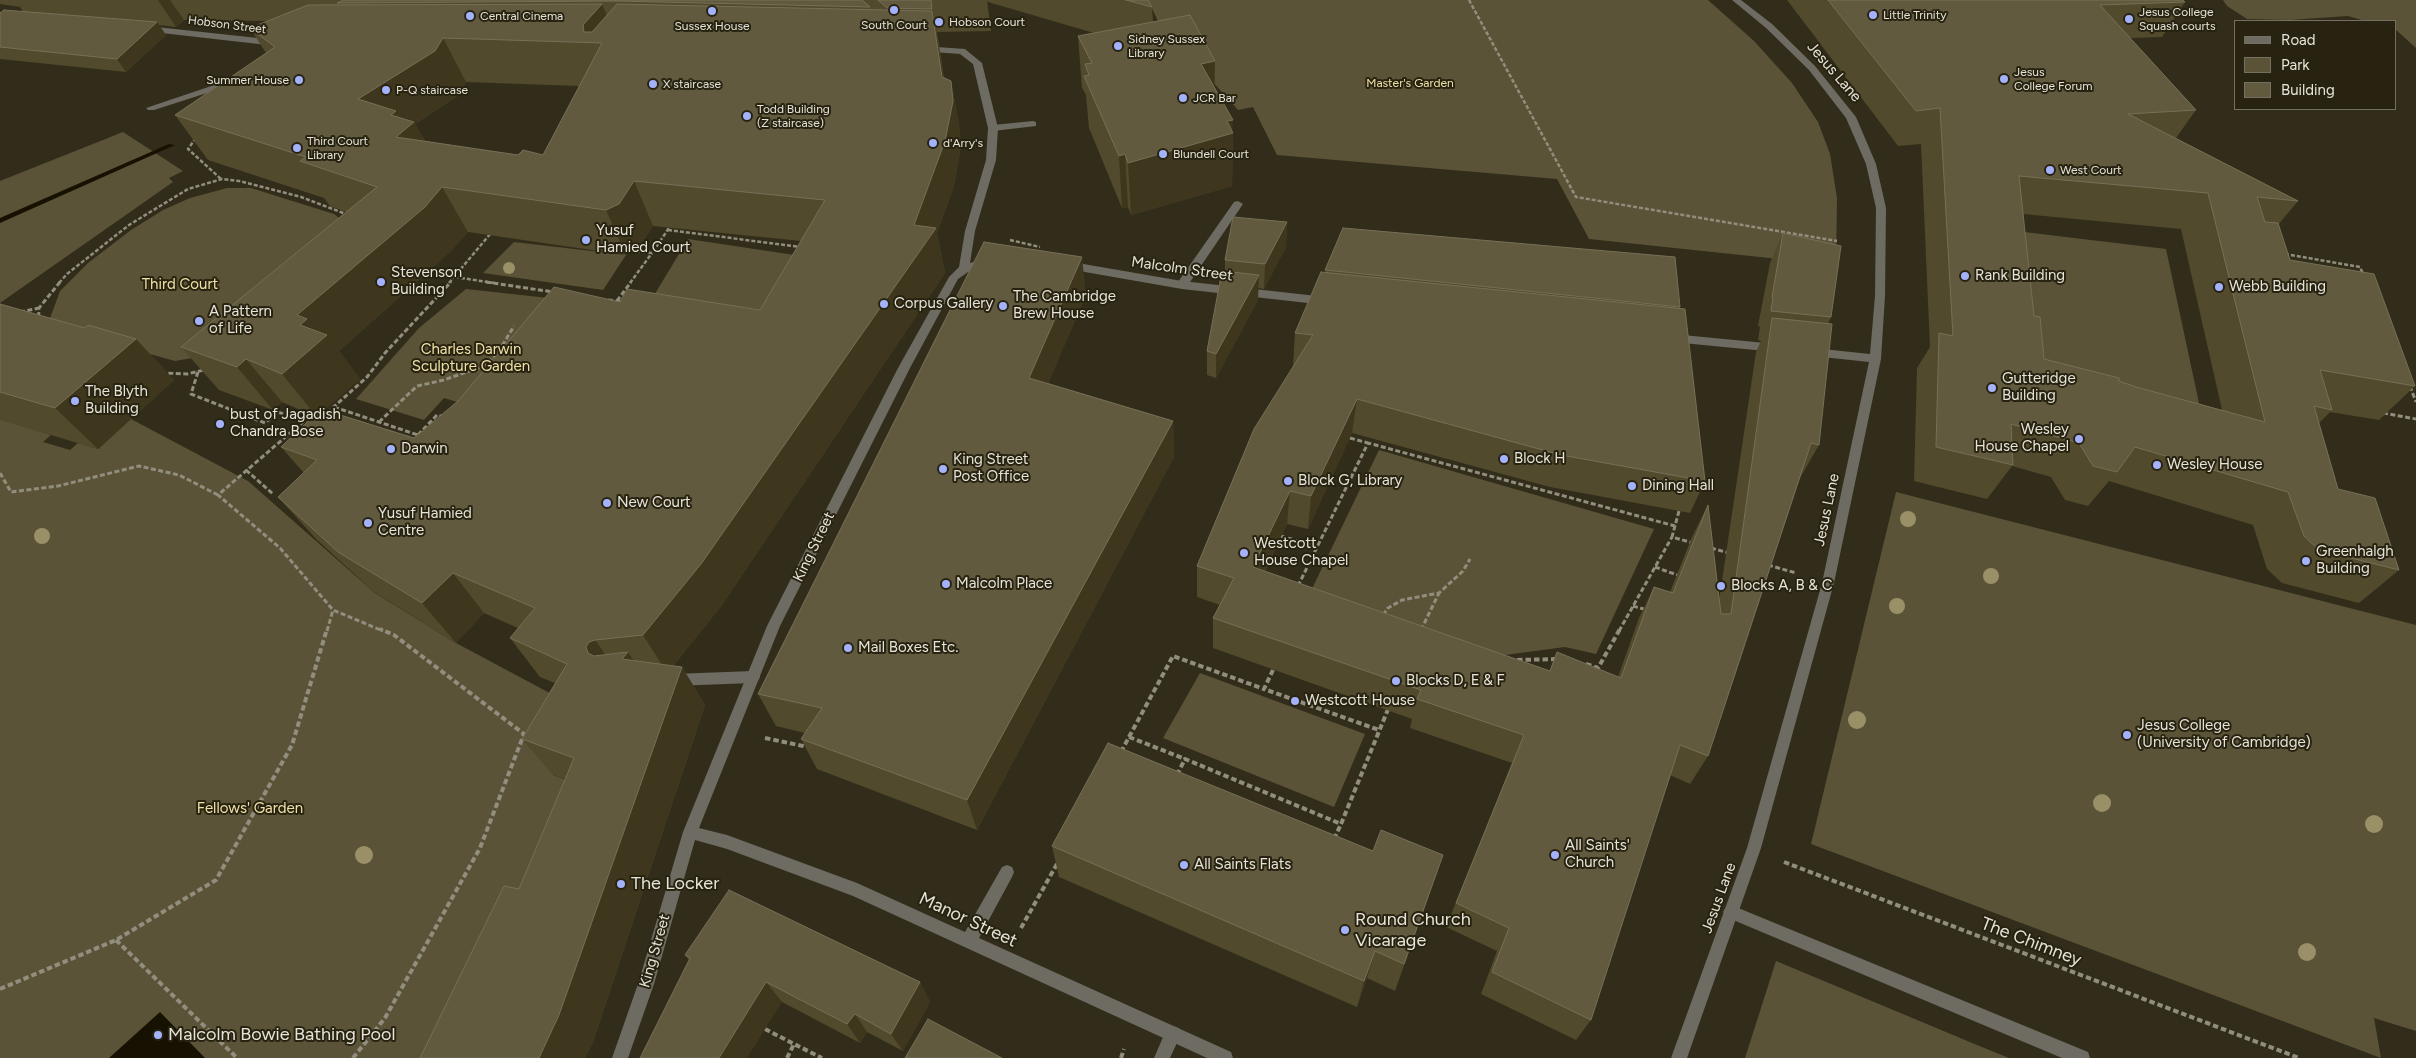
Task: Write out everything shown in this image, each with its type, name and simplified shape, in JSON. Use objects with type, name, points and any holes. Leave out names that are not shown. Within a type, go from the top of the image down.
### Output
[{"type":"street","name":"Jesus Lane","points":[[1680,1058],[1754,848],[1828,582],[1875,359],[1880,296],[1881,208],[1871,164],[1851,117],[1812,68],[1769,26],[1736,0]]},
{"type":"street","name":"Hobson Street","points":[[137,28],[284,44]]},
{"type":"street","points":[[917,49],[962,51],[977,63],[993,128],[991,160],[970,232],[964,269],[983,263],[1000,261]]},
{"type":"street","points":[[151,108],[240,80]]},
{"type":"street","points":[[993,128],[1033,124]]},
{"type":"street","points":[[1182,285],[1238,204]]},
{"type":"street","name":"Malcolm Street","points":[[1055,264],[1182,285],[1336,302]]},
{"type":"street","name":"King Street","points":[[620,1058],[646,984],[690,832],[774,626],[904,368],[954,276],[964,269]]},
{"type":"street","points":[[1660,336],[1875,359]]},
{"type":"street","points":[[659,682],[752,677]]},
{"type":"street","name":"Manor Street","points":[[690,832],[728,842],[857,890],[1225,1058]]},
{"type":"street","points":[[968,942],[1007,872]]},
{"type":"street","points":[[1731,912],[2082,1058]]},
{"type":"street","points":[[1162,1058],[1173,1034]]},
{"type":"path","points":[[1469,0],[1576,197],[1837,242]]},
{"type":"path","points":[[198,135],[188,149],[222,179]]},
{"type":"path","points":[[391,231],[301,197],[238,181],[222,179],[188,189],[129,225],[67,274],[46,297],[40,308],[38,333],[128,364],[165,373],[186,374],[212,368],[257,341],[391,231],[397,224]]},
{"type":"path","points":[[320,419],[366,377],[385,352],[454,276],[496,226]]},
{"type":"path","points":[[617,301],[668,229],[802,247]]},
{"type":"path","points":[[491,233],[500,234]]},
{"type":"path","points":[[623,250],[652,253]]},
{"type":"path","points":[[2285,254],[2360,267],[2364,276]]},
{"type":"path","points":[[454,276],[559,293]]},
{"type":"path","points":[[602,299],[626,302]]},
{"type":"path","points":[[16,313],[40,308]]},
{"type":"path","points":[[378,422],[417,386],[444,380],[481,367],[496,356],[514,326]]},
{"type":"path","points":[[198,371],[191,394],[266,423],[278,412],[313,425]]},
{"type":"path","points":[[2409,384],[2416,402]]},
{"type":"path","points":[[334,407],[427,437]]},
{"type":"path","points":[[2378,413],[2416,419]]},
{"type":"path","points":[[418,435],[437,415],[446,417]]},
{"type":"path","points":[[218,495],[304,422]]},
{"type":"path","points":[[1350,438],[1549,490],[1675,526]]},
{"type":"path","points":[[1297,588],[1368,444]]},
{"type":"path","points":[[0,473],[11,492],[58,486],[139,466],[179,475],[218,495],[280,548],[333,610],[394,635],[524,734],[480,848],[385,1018],[353,1058]]},
{"type":"path","points":[[246,470],[273,494]]},
{"type":"path","points":[[1582,663],[1598,668],[1672,537],[1679,511]]},
{"type":"path","points":[[1281,536],[1318,547]]},
{"type":"path","points":[[1672,537],[1699,545]]},
{"type":"path","points":[[1708,547],[1736,556]]},
{"type":"path","points":[[1420,632],[1439,593],[1463,572],[1470,559]]},
{"type":"path","points":[[1764,564],[1828,582]]},
{"type":"path","points":[[1655,567],[1683,577]]},
{"type":"path","points":[[1380,620],[1388,608],[1402,600],[1439,593]]},
{"type":"path","points":[[1633,606],[1649,611]]},
{"type":"path","points":[[0,989],[116,940],[216,880],[292,745],[333,610]]},
{"type":"path","points":[[1119,754],[1173,656],[1379,730]]},
{"type":"path","points":[[1512,661],[1565,659]]},
{"type":"path","points":[[1264,689],[1273,670]]},
{"type":"path","points":[[1331,848],[1390,703]]},
{"type":"path","points":[[731,730],[811,748]]},
{"type":"path","points":[[1129,737],[1341,824]]},
{"type":"path","points":[[1173,782],[1185,759]]},
{"type":"path","name":"The Chimney","points":[[1754,848],[1805,871],[2299,1058]]},
{"type":"path","points":[[1004,958],[1062,856]]},
{"type":"path","points":[[116,940],[237,1058]]},
{"type":"path","points":[[766,1029],[822,1058]]},
{"type":"path","points":[[787,1058],[794,1044]]},
{"type":"green space","name":"Master's Garden","points":[[1148,0],[1708,0],[1754,41],[1792,83],[1818,122],[1830,154],[1837,198],[1836,265],[1589,239],[1557,179],[1277,155],[1253,107],[1238,110],[1158,21]]},
{"type":"green space","points":[[2223,0],[2416,0],[2416,48],[2396,30],[2396,20],[2362,20],[2348,16],[2289,20],[2247,19],[2227,6]]},
{"type":"green space","points":[[123,132],[183,171],[169,178],[173,182],[0,303],[0,181]]},
{"type":"green space","name":"Third Court","points":[[227,188],[251,188],[334,214],[347,224],[198,357],[175,361],[56,328],[49,321],[60,291],[88,263],[131,230],[163,210],[190,198]]},
{"type":"green space","points":[[2024,232],[2166,249],[2205,431],[2043,392]]},
{"type":"green space","points":[[688,239],[821,259],[792,313],[653,297]]},
{"type":"green space","points":[[514,242],[626,255],[603,290],[483,273]]},
{"type":"green space","name":"Charles Darwin Sculpture Garden","points":[[466,289],[576,301],[487,411],[444,398],[424,420],[356,399],[419,328]]},
{"type":"green space","name":"Fellows' Garden","points":[[0,419],[51,435],[43,442],[70,450],[78,443],[98,449],[131,419],[248,481],[375,593],[456,643],[589,714],[553,775],[583,786],[438,1058],[0,1058]]},
{"type":"green space","points":[[1379,450],[1654,529],[1596,654],[1565,647],[1505,655],[1494,654],[1310,593]]},
{"type":"green space","name":"Jesus College (University of Cambridge)","points":[[1896,492],[2416,625],[2416,1031],[2374,1018],[2381,1058],[1811,844]]},
{"type":"green space","points":[[1200,673],[1365,734],[1334,807],[1163,738]]},
{"type":"green space","points":[[1776,961],[1977,1045],[2009,1058],[1745,1058]]},
{"type":"shaded area","points":[[169,144],[175,145],[0,223],[0,218]]},
{"type":"shaded area","name":"Malcolm Bowie Bathing Pool","points":[[160,1012],[205,1058],[109,1058]]},
{"type":"building","points":[[344,0],[862,0],[870,7],[617,1],[337,3]]},
{"type":"building","points":[[878,0],[931,0],[932,9],[887,8]]},
{"type":"building","points":[[1126,0],[1148,0],[1152,7]]},
{"type":"building","points":[[1828,0],[2183,0],[2185,2],[2100,5],[2196,110],[2128,114],[2298,201],[2257,197],[2265,222],[2278,223],[2290,260],[2374,274],[2415,386],[2320,370],[2332,410],[2314,406],[2338,489],[2375,498],[2399,570],[2319,550],[2304,536],[2288,492],[2135,447],[2117,472],[2093,466],[2079,443],[2011,424],[2013,465],[1936,447],[1939,333],[1953,336],[1940,108],[1916,111]],"holes":[[[2019,176],[2208,193],[2265,422],[2136,387],[2119,381],[2119,378],[2044,359],[2040,317],[2034,316]]]},
{"type":"building","points":[[602,4],[583,25],[584,32],[592,32],[617,4],[932,11],[942,77],[951,81],[953,101],[945,141],[914,225],[936,228],[701,564],[643,635],[595,640],[589,642],[586,647],[588,653],[594,656],[628,652],[622,659],[682,667],[559,1015],[539,1058],[420,1058],[504,886],[519,889],[574,758],[522,739],[567,664],[510,638],[535,608],[453,573],[422,603],[338,552],[278,497],[317,460],[281,447],[321,409],[414,438],[458,401],[554,287],[620,302],[627,289],[760,310],[825,200],[634,181],[619,204],[606,210],[442,187],[425,207],[297,315],[307,319],[300,325],[327,335],[282,374],[246,359],[237,367],[181,347],[377,187],[300,161],[306,157],[175,115],[275,47],[250,28],[308,5]],"holes":[[[443,38],[602,43],[543,155],[523,150],[518,155],[396,137],[414,122],[391,115],[396,111],[358,99],[435,51]]]},
{"type":"building","points":[[4,10],[157,22],[117,59],[0,47],[0,13]]},
{"type":"building","points":[[1190,15],[1215,61],[1201,64],[1233,120],[1227,121],[1233,133],[1128,163],[1125,154],[1119,156],[1084,76],[1089,75],[1085,64],[1092,63],[1078,36]]},
{"type":"building","points":[[1233,217],[1287,222],[1265,264],[1225,260]]},
{"type":"building","points":[[1343,228],[1675,257],[1680,307],[1325,270]]},
{"type":"building","points":[[1783,233],[1841,246],[1831,317],[1771,311]]},
{"type":"building","points":[[984,242],[1082,257],[1029,378],[1173,421],[967,800],[801,739],[822,708],[758,694]]},
{"type":"building","points":[[1222,271],[1259,275],[1216,354],[1207,351]]},
{"type":"building","points":[[1321,272],[1685,309],[1705,481],[1561,455],[1357,399],[1311,496],[1290,491],[1253,567],[1550,671],[1557,652],[1621,678],[1654,587],[1673,593],[1708,505],[1721,614],[1731,614],[1772,318],[1832,324],[1819,445],[1811,443],[1708,756],[1680,745],[1591,1020],[1492,972],[1509,928],[1456,903],[1524,735],[1417,699],[1421,690],[1213,618],[1234,578],[1197,566],[1254,429],[1313,335],[1295,333]]},
{"type":"building","points":[[0,304],[85,328],[88,325],[136,339],[55,408],[0,392]]},
{"type":"building","points":[[1108,743],[1373,851],[1381,830],[1443,855],[1404,964],[1375,951],[1364,981],[1052,846]]},
{"type":"building","points":[[729,890],[920,982],[891,1034],[855,1014],[847,1024],[766,982],[719,1058],[640,1058],[690,958],[685,955]]},
{"type":"building","points":[[928,1019],[1002,1058],[905,1058]]},
{"type":"place","name":"South Court","points":[[894,10]]},
{"type":"place","name":"Sussex House","points":[[712,11]]},
{"type":"place","name":"Little Trinity","points":[[1873,15]]},
{"type":"place","name":"Central Cinema","points":[[470,16]]},
{"type":"place","name":"Jesus College Squash courts","points":[[2129,19]]},
{"type":"place","name":"Hobson Court","points":[[939,22]]},
{"type":"place","name":"Sidney Sussex Library","points":[[1118,46]]},
{"type":"place","name":"Jesus College Forum","points":[[2004,79]]},
{"type":"place","name":"Summer House","points":[[299,80]]},
{"type":"place","name":"X staircase","points":[[653,84]]},
{"type":"place","name":"P-Q staircase","points":[[386,90]]},
{"type":"place","name":"JCR Bar","points":[[1183,98]]},
{"type":"place","name":"Todd Building (Z staircase)","points":[[747,116]]},
{"type":"place","name":"d'Arry's","points":[[933,143]]},
{"type":"place","name":"Third Court Library","points":[[297,148]]},
{"type":"place","name":"Blundell Court","points":[[1163,154]]},
{"type":"place","name":"West Court","points":[[2050,170]]},
{"type":"place","name":"Yusuf Hamied Court","points":[[586,240]]},
{"type":"place","name":"Rank Building","points":[[1965,276]]},
{"type":"place","name":"Stevenson Building","points":[[381,282]]},
{"type":"place","name":"Webb Building","points":[[2219,287]]},
{"type":"place","name":"Corpus Gallery","points":[[884,304]]},
{"type":"place","name":"The Cambridge Brew House","points":[[1003,306]]},
{"type":"place","name":"A Pattern of Life","points":[[199,321]]},
{"type":"place","name":"Gutteridge Building","points":[[1992,388]]},
{"type":"place","name":"The Blyth Building","points":[[75,401]]},
{"type":"place","name":"bust of Jagadish Chandra Bose","points":[[220,424]]},
{"type":"place","name":"Wesley House Chapel","points":[[2079,439]]},
{"type":"place","name":"Darwin","points":[[391,449]]},
{"type":"place","name":"Block H","points":[[1504,459]]},
{"type":"place","name":"Wesley House","points":[[2157,465]]},
{"type":"place","name":"King Street Post Office","points":[[943,469]]},
{"type":"place","name":"Block G, Library","points":[[1288,481]]},
{"type":"place","name":"Dining Hall","points":[[1632,486]]},
{"type":"place","name":"New Court","points":[[607,503]]},
{"type":"place","name":"Yusuf Hamied Centre","points":[[368,523]]},
{"type":"place","name":"Westcott House Chapel","points":[[1244,553]]},
{"type":"place","name":"Greenhalgh Building","points":[[2306,561]]},
{"type":"place","name":"Malcolm Place","points":[[946,584]]},
{"type":"place","name":"Blocks A, B & C","points":[[1721,586]]},
{"type":"place","name":"Mail Boxes Etc.","points":[[848,648]]},
{"type":"place","name":"Blocks D, E & F","points":[[1396,681]]},
{"type":"place","name":"Westcott House","points":[[1295,701]]},
{"type":"place","name":"Jesus College (University of Cambridge)","points":[[2127,735]]},
{"type":"place","name":"All Saints' Church","points":[[1555,855]]},
{"type":"place","name":"All Saints Flats","points":[[1184,865]]},
{"type":"place","name":"The Locker","points":[[621,884]]},
{"type":"place","name":"Round Church Vicarage","points":[[1345,930]]},
{"type":"place","name":"Malcolm Bowie Bathing Pool","points":[[158,1035]]}]
